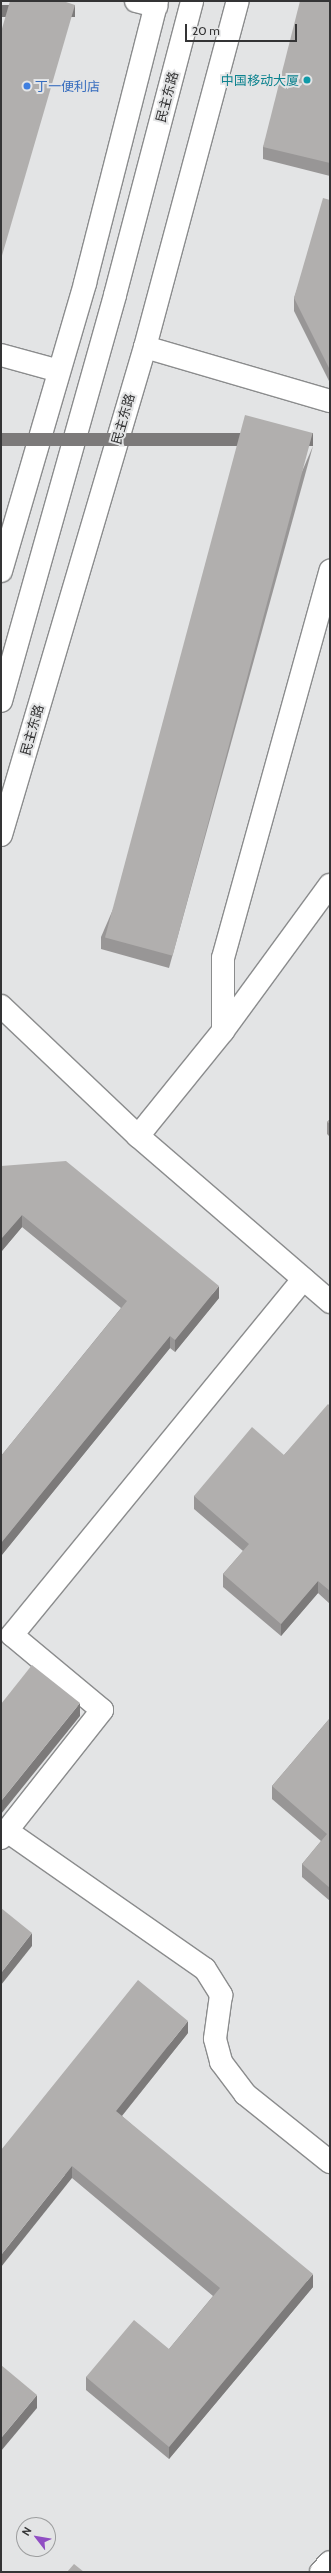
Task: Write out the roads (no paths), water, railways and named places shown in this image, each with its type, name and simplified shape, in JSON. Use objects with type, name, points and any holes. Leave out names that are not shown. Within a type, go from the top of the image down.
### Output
[{"type":"street","name":"民主东路","points":[[1,701],[115,296],[192,1]]},
{"type":"street","name":"民主东路","points":[[1,835],[144,347],[238,1]]},
{"type":"street","points":[[1,571],[85,283],[150,3]]},
{"type":"street","points":[[144,347],[330,401]]},
{"type":"street","points":[[1,355],[59,371]]},
{"type":"street","points":[[223,1031],[223,958],[330,571]]},
{"type":"street","points":[[138,1136],[223,1031],[330,884]]},
{"type":"street","points":[[1,1006],[138,1136],[330,1302]]},
{"type":"street","points":[[303,1279],[12,1635],[102,1710],[4,1835],[205,1969],[221,1995],[215,2039],[221,2062],[244,2094],[330,2162]]},
{"type":"street","points":[[322,2572],[330,2562]]},
{"type":"place","name":"中国移动大厦","points":[[307,80]]},
{"type":"place","name":"丁一便利店","points":[[27,86]]}]
